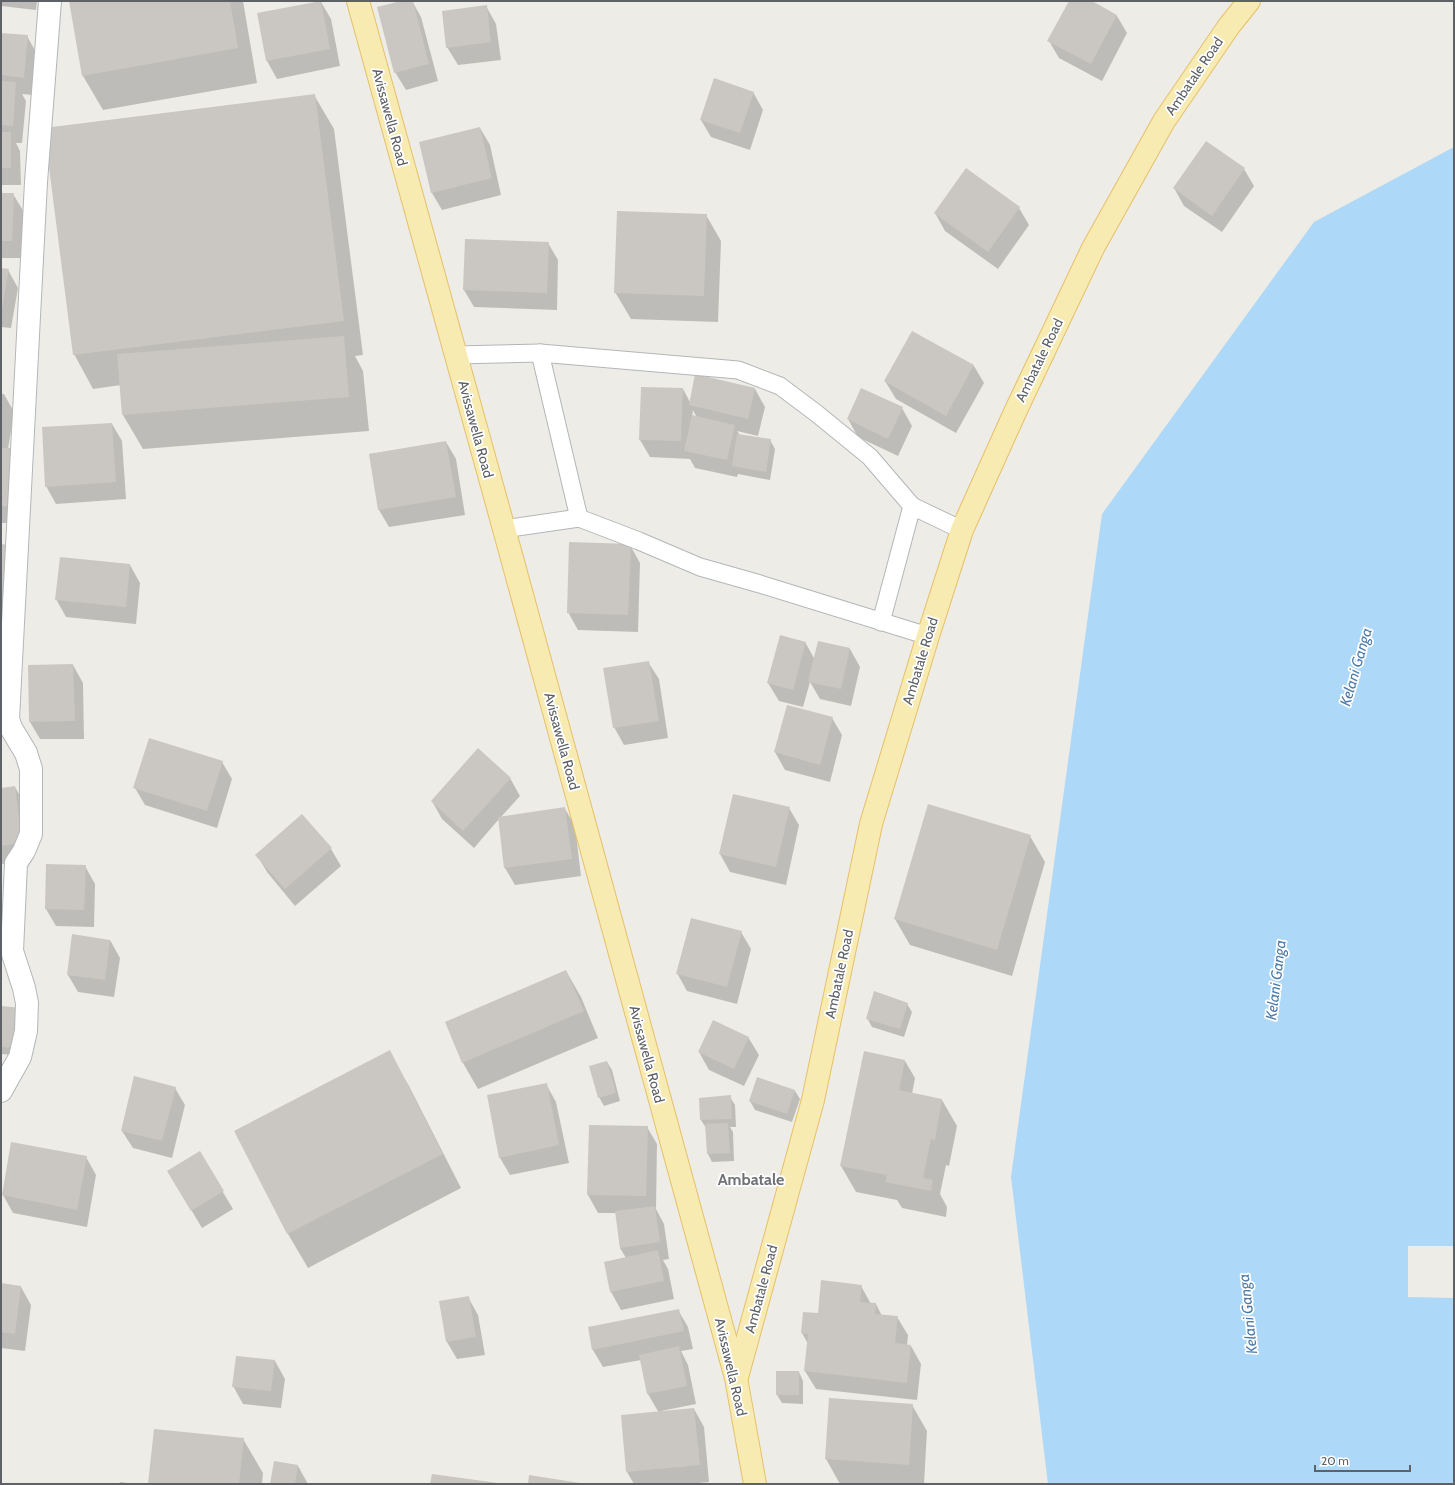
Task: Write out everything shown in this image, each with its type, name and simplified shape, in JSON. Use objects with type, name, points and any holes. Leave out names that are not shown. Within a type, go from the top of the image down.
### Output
[{"type":"main road","name":"Avissawella Road","points":[[358,1],[736,1378],[755,1484]]},
{"type":"main road","name":"Ambatale Road","points":[[736,1378],[813,1100],[871,824],[962,530],[1016,410],[1093,248],[1164,121],[1229,26],[1249,1]]},
{"type":"street","points":[[1,1091],[20,1057],[26,1031],[27,1003],[24,988],[12,951],[16,863],[24,851],[31,834],[31,769],[26,753],[11,728],[8,718],[36,182],[50,1]]},
{"type":"lane","points":[[540,353],[579,518]]},
{"type":"lane","points":[[456,355],[540,353],[738,370],[780,386],[870,457],[912,506],[962,530]]},
{"type":"lane","points":[[881,622],[912,506]]},
{"type":"lane","points":[[504,529],[579,518],[639,541],[700,567],[928,636]]},
{"type":"water","name":"Kelani Ganga","points":[[1454,147],[1454,1484],[1048,1484],[1011,1177],[1102,514],[1314,222]]},
{"type":"pier","points":[[1408,1246],[1454,1246],[1454,1298],[1408,1297]]},
{"type":"building","points":[[69,1],[230,1],[238,48],[82,76]]},
{"type":"building","points":[[321,1],[330,49],[266,61],[257,13]]},
{"type":"building","points":[[401,1],[413,1],[429,64],[394,73],[377,7]]},
{"type":"building","points":[[1069,1],[1092,1],[1117,15],[1091,64],[1047,41]]},
{"type":"building","points":[[487,5],[491,42],[446,48],[442,11]]},
{"type":"building","points":[[1,33],[28,35],[24,78],[1,75]]},
{"type":"building","points":[[714,78],[754,92],[740,133],[700,120]]},
{"type":"building","points":[[1,81],[16,82],[13,126],[1,125]]},
{"type":"building","points":[[315,94],[344,321],[73,355],[44,128]]},
{"type":"building","points":[[480,127],[492,178],[431,193],[419,142]]},
{"type":"building","points":[[1,132],[11,132],[11,168],[1,168]]},
{"type":"building","points":[[1206,141],[1245,168],[1212,216],[1173,188]]},
{"type":"building","points":[[966,168],[1020,207],[988,252],[934,213]]},
{"type":"building","points":[[1,193],[14,193],[12,241],[1,241]]},
{"type":"building","points":[[617,211],[707,214],[704,296],[614,293]]},
{"type":"building","points":[[465,239],[549,242],[547,293],[463,290]]},
{"type":"building","points":[[1,268],[9,269],[2,309],[1,309]]},
{"type":"building","points":[[912,331],[974,365],[946,416],[884,381]]},
{"type":"building","points":[[344,336],[349,397],[122,415],[117,354]]},
{"type":"building","points":[[695,374],[755,388],[748,419],[689,405]]},
{"type":"building","points":[[641,387],[683,388],[681,441],[639,440]]},
{"type":"building","points":[[861,388],[903,407],[888,439],[847,419]]},
{"type":"building","points":[[692,415],[735,425],[727,460],[684,451]]},
{"type":"building","points":[[112,423],[116,482],[45,487],[42,427]]},
{"type":"building","points":[[737,434],[771,439],[766,472],[732,466]]},
{"type":"building","points":[[446,441],[456,497],[378,510],[369,454]]},
{"type":"building","points":[[1,448],[15,448],[16,506],[1,506]]},
{"type":"building","points":[[569,542],[631,544],[628,615],[567,613]]},
{"type":"building","points":[[1,544],[9,545],[3,588],[1,588]]},
{"type":"building","points":[[60,557],[130,564],[126,607],[55,600]]},
{"type":"building","points":[[780,635],[806,642],[793,690],[767,683]]},
{"type":"building","points":[[818,641],[850,648],[841,689],[808,682]]},
{"type":"building","points":[[649,661],[659,721],[613,728],[603,668]]},
{"type":"building","points":[[73,664],[75,721],[29,722],[28,665]]},
{"type":"building","points":[[787,705],[833,717],[820,765],[774,752]]},
{"type":"building","points":[[149,738],[223,761],[207,811],[133,788]]},
{"type":"building","points":[[478,748],[511,778],[463,831],[431,801]]},
{"type":"building","points":[[15,786],[22,843],[1,846],[1,788]]},
{"type":"building","points":[[733,794],[790,807],[776,867],[719,854]]},
{"type":"building","points":[[928,804],[1031,835],[997,950],[894,919]]},
{"type":"building","points":[[565,807],[572,859],[504,868],[498,817]]},
{"type":"building","points":[[302,814],[332,848],[285,889],[255,855]]},
{"type":"building","points":[[46,864],[86,865],[84,910],[45,909]]},
{"type":"building","points":[[691,918],[742,931],[727,987],[676,974]]},
{"type":"building","points":[[72,934],[110,940],[105,980],[67,975]]},
{"type":"building","points":[[566,970],[584,1011],[462,1063],[445,1022]]},
{"type":"building","points":[[874,991],[908,1003],[900,1029],[866,1019]]},
{"type":"building","points":[[1,1006],[22,1008],[19,1048],[1,1047]]},
{"type":"building","points":[[713,1020],[749,1037],[734,1069],[698,1052]]},
{"type":"building","points":[[390,1050],[443,1154],[287,1234],[234,1131]]},
{"type":"building","points":[[864,1051],[905,1060],[899,1090],[942,1099],[935,1140],[931,1139],[923,1178],[933,1180],[931,1191],[885,1182],[887,1175],[840,1166]]},
{"type":"building","points":[[607,1061],[616,1093],[598,1098],[589,1066]]},
{"type":"building","points":[[134,1076],[176,1087],[162,1141],[121,1131]]},
{"type":"building","points":[[757,1077],[795,1090],[787,1114],[749,1101]]},
{"type":"building","points":[[547,1083],[559,1145],[499,1158],[487,1095]]},
{"type":"building","points":[[731,1095],[732,1119],[700,1120],[699,1098]]},
{"type":"building","points":[[728,1123],[730,1153],[707,1154],[705,1124]]},
{"type":"building","points":[[589,1125],[648,1126],[646,1196],[587,1195]]},
{"type":"building","points":[[11,1142],[87,1156],[77,1210],[2,1195]]},
{"type":"building","points":[[200,1151],[224,1191],[191,1211],[167,1171]]},
{"type":"building","points":[[655,1206],[660,1242],[620,1248],[615,1211]]},
{"type":"building","points":[[658,1250],[664,1281],[610,1292],[604,1262]]},
{"type":"building","points":[[821,1280],[862,1285],[860,1302],[876,1303],[875,1314],[898,1316],[895,1343],[911,1345],[907,1383],[804,1371],[808,1334],[801,1333],[803,1312],[818,1313]]},
{"type":"building","points":[[1,1283],[21,1286],[15,1334],[1,1332]]},
{"type":"building","points":[[469,1296],[476,1337],[446,1342],[439,1301]]},
{"type":"building","points":[[679,1309],[684,1331],[592,1350],[588,1327]]},
{"type":"building","points":[[679,1346],[687,1386],[647,1394],[639,1355]]},
{"type":"building","points":[[236,1356],[275,1360],[271,1391],[232,1387]]},
{"type":"building","points":[[776,1371],[799,1371],[799,1395],[776,1395]]},
{"type":"building","points":[[829,1398],[913,1404],[909,1465],[825,1459]]},
{"type":"building","points":[[694,1408],[700,1465],[626,1472],[621,1415]]},
{"type":"building","points":[[154,1429],[244,1438],[239,1484],[148,1484]]},
{"type":"building","points":[[274,1461],[298,1465],[295,1484],[270,1484]]},
{"type":"building","points":[[432,1474],[498,1483],[498,1484],[430,1484]]},
{"type":"building","points":[[529,1475],[580,1483],[580,1484],[528,1484]]},
{"type":"district","name":"Ambatale","points":[[751,1179]]}]
